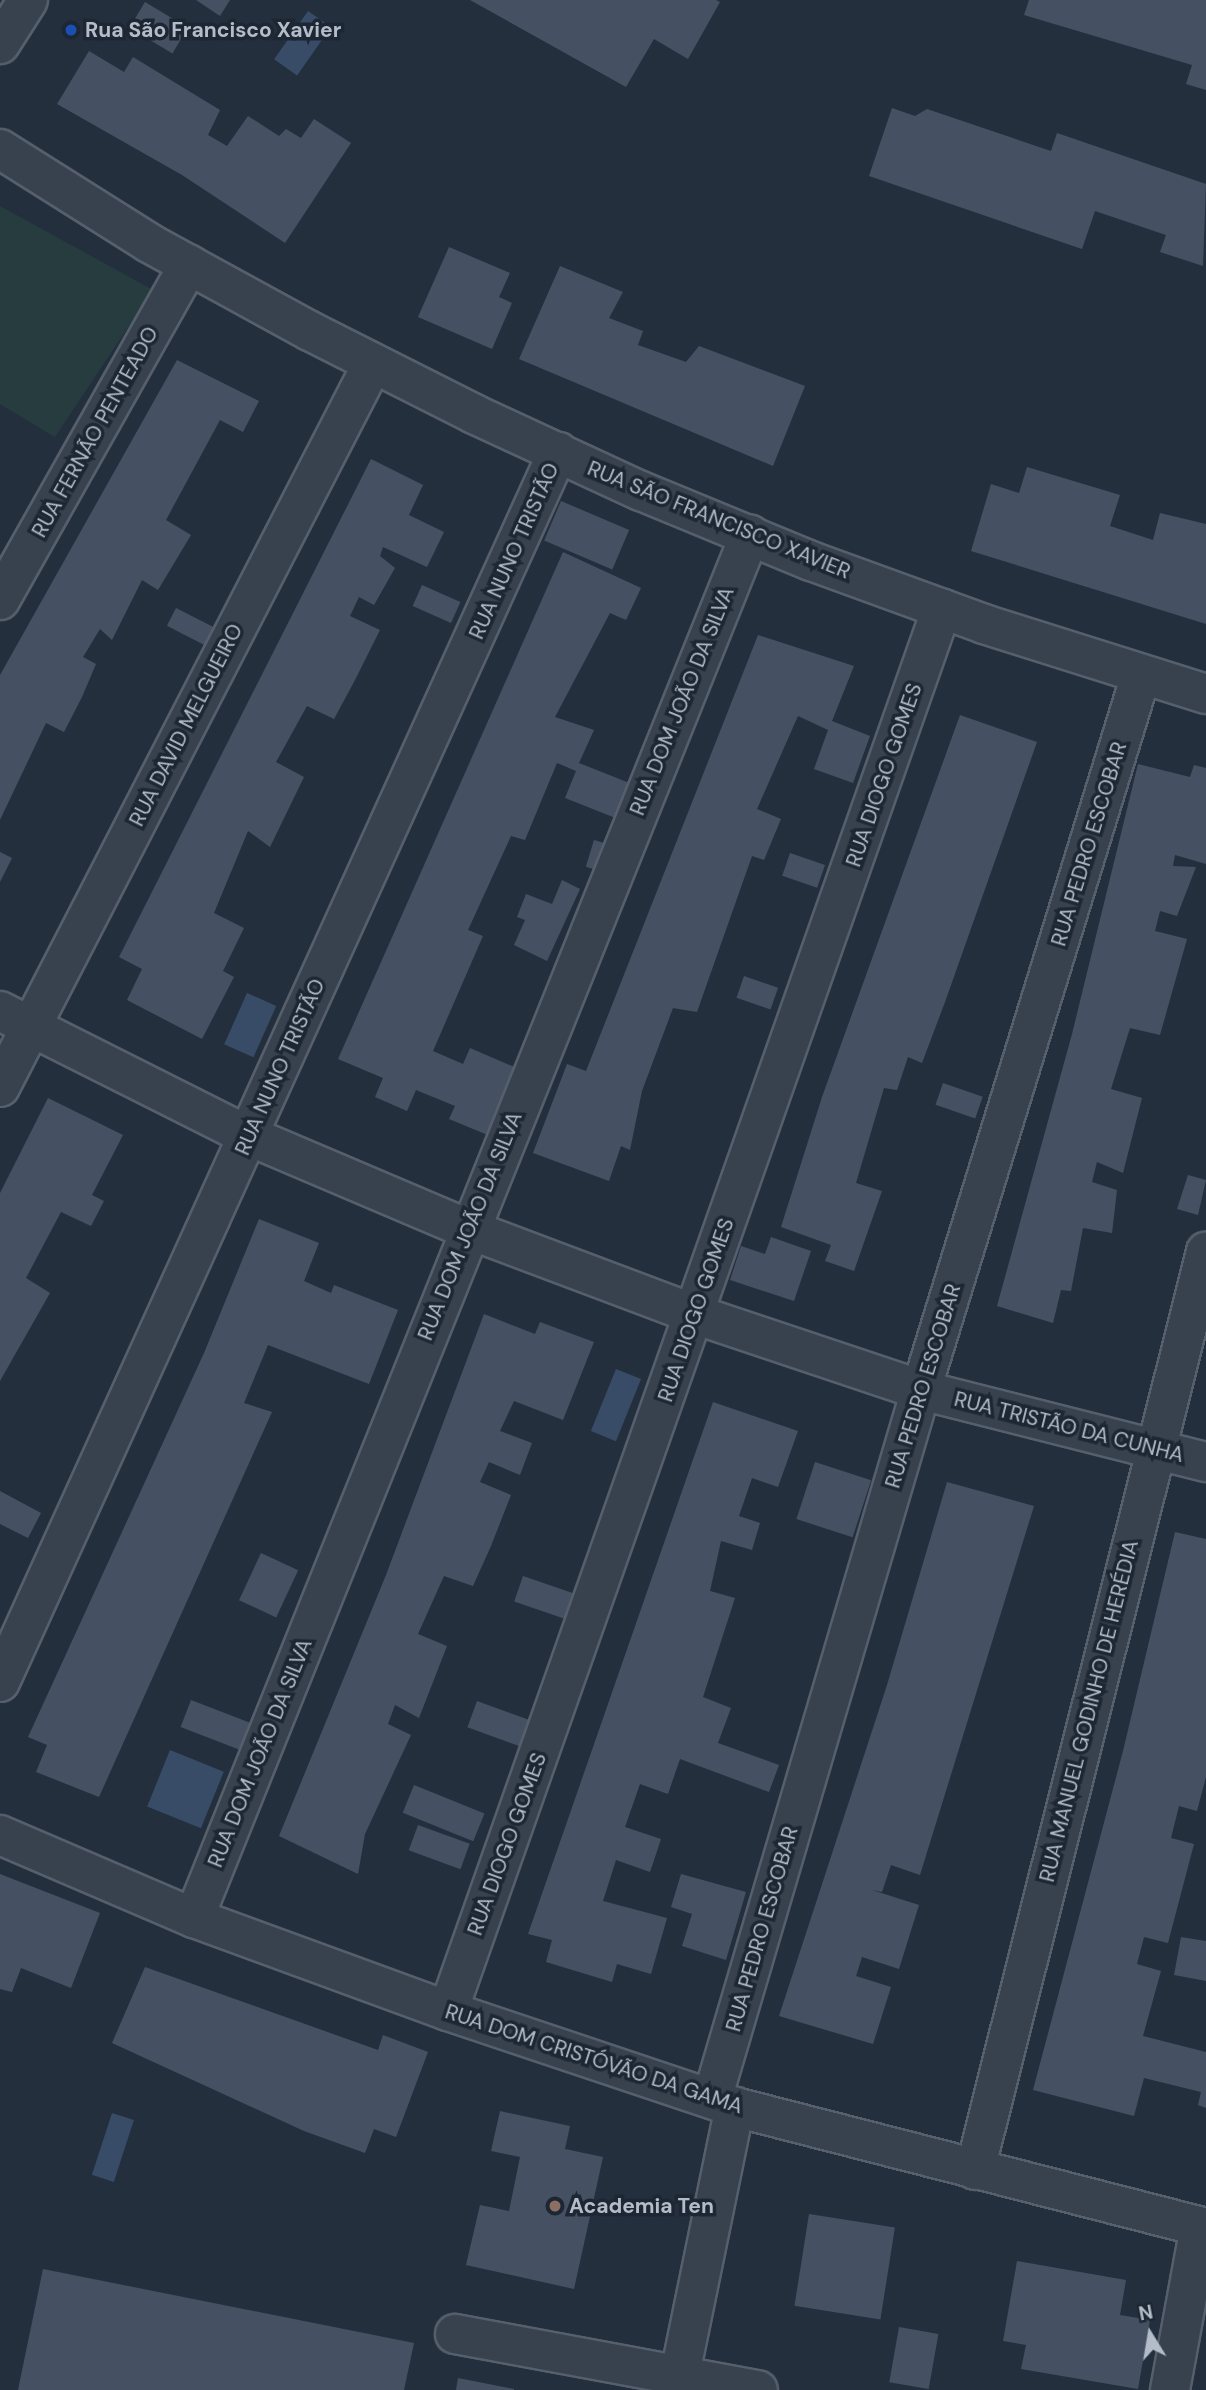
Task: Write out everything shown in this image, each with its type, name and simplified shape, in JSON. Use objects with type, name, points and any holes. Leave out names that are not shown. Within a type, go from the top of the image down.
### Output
[{"type":"street","points":[[0,44],[29,0]]},
{"type":"street","name":"RUA SÃO FRANCISCO XAVIER","points":[[0,149],[189,265],[373,363],[558,453],[750,535],[942,608],[1206,694]]},
{"type":"street","name":"RUA FERNÃO PENTEADO","points":[[0,600],[189,265]]},
{"type":"street","name":"RUA DAVID MELGUEIRO","points":[[0,1087],[15,1019],[373,363]]},
{"type":"street","name":"RUA NUNO TRISTÃO","points":[[0,1682],[558,453]]},
{"type":"street","name":"RUA DOM JOÃO DA SILVA","points":[[194,1918],[468,1229],[750,535]]},
{"type":"street","name":"RUA DIOGO GOMES","points":[[447,2011],[942,608]]},
{"type":"street","name":"RUA PEDRO ESCOBAR","points":[[680,2374],[724,2103],[921,1390],[1141,675]]},
{"type":"street","name":"RUA TRISTÃO DA CUNHA","points":[[15,1019],[249,1136],[468,1229],[694,1314],[921,1390],[1206,1462]]},
{"type":"street","name":"RUA MANUEL GODINHO DE HERÉDIA","points":[[975,2170],[1154,1449],[1206,1252]]},
{"type":"street","name":"RUA DOM CRISTÓVÃO DA GAMA","points":[[0,1835],[194,1918],[447,2011],[724,2103],[1203,2228]]},
{"type":"street","points":[[1170,2390],[1203,2228]]},
{"type":"street","points":[[455,2334],[758,2390]]},
{"type":"green space","points":[[0,206],[153,290],[55,437],[0,404]]},
{"type":"water","points":[[308,11],[331,27],[297,75],[274,59]]},
{"type":"water","points":[[247,993],[276,1006],[253,1057],[224,1044]]},
{"type":"water","points":[[616,1369],[641,1379],[616,1441],[591,1431]]},
{"type":"water","points":[[170,1750],[224,1772],[201,1828],[147,1807]]},
{"type":"water","points":[[112,2113],[134,2120],[114,2182],[92,2175]]},
{"type":"building","points":[[196,0],[230,0],[220,16]]},
{"type":"building","points":[[470,0],[720,2],[688,59],[654,39],[626,87]]},
{"type":"building","points":[[1029,0],[1206,0],[1206,90],[1186,84],[1192,65],[1024,15]]},
{"type":"building","points":[[145,2],[188,28],[172,53],[130,28]]},
{"type":"building","points":[[89,51],[124,72],[133,57],[220,110],[208,135],[227,146],[248,116],[279,136],[286,129],[301,138],[314,119],[351,143],[285,243],[182,175],[57,104]]},
{"type":"building","points":[[892,108],[915,116],[927,109],[1051,151],[1057,133],[1206,184],[1203,266],[1160,252],[1166,235],[1095,211],[1082,249],[869,176]]},
{"type":"building","points":[[449,247],[510,273],[499,297],[512,303],[492,349],[418,317]]},
{"type":"building","points":[[560,266],[623,292],[609,318],[643,331],[638,345],[686,362],[699,346],[805,386],[773,466],[519,359]]},
{"type":"building","points":[[177,360],[259,401],[243,432],[220,420],[166,520],[191,535],[158,590],[142,580],[112,640],[100,629],[83,657],[96,664],[64,732],[46,723],[0,820],[0,675]]},
{"type":"building","points":[[371,459],[423,485],[409,515],[444,532],[427,567],[383,547],[380,556],[395,568],[374,605],[359,597],[350,616],[380,630],[334,719],[307,706],[276,762],[304,777],[270,847],[248,831],[214,913],[244,928],[223,971],[234,977],[202,1039],[127,1000],[142,969],[119,957]]},
{"type":"building","points":[[1027,467],[1120,495],[1110,526],[1153,540],[1160,513],[1206,524],[1206,624],[971,551],[991,484],[1019,493]]},
{"type":"building","points":[[561,501],[629,530],[612,569],[544,541]]},
{"type":"building","points":[[563,552],[641,588],[626,620],[610,613],[555,717],[594,730],[579,763],[632,784],[618,819],[565,798],[576,771],[557,763],[525,840],[511,836],[468,930],[483,936],[433,1051],[463,1064],[470,1048],[519,1069],[490,1136],[449,1119],[455,1106],[416,1090],[407,1111],[375,1097],[383,1078],[338,1059]]},
{"type":"building","points":[[422,585],[460,602],[451,623],[413,606]]},
{"type":"building","points":[[176,608],[213,627],[204,645],[167,626]]},
{"type":"building","points":[[758,635],[854,666],[832,721],[870,736],[853,783],[814,769],[828,730],[798,716],[757,809],[781,819],[764,860],[752,856],[697,1012],[673,1008],[642,1091],[630,1150],[621,1146],[609,1181],[533,1153],[567,1064],[586,1071]]},
{"type":"building","points":[[960,715],[1037,742],[922,1063],[908,1057],[897,1090],[884,1088],[856,1183],[882,1191],[854,1271],[825,1261],[831,1245],[781,1227],[822,1097]]},
{"type":"building","points":[[1138,764],[1190,777],[1194,765],[1206,768],[1206,864],[1175,855],[1173,866],[1196,867],[1177,916],[1160,911],[1155,931],[1187,939],[1160,1035],[1130,1028],[1111,1089],[1142,1098],[1123,1173],[1097,1162],[1092,1182],[1117,1190],[1112,1233],[1083,1228],[1071,1291],[1061,1290],[1053,1323],[997,1306],[1072,1034]]},
{"type":"building","points":[[594,840],[607,844],[599,871],[586,867]]},
{"type":"building","points":[[0,852],[12,858],[0,882]]},
{"type":"building","points":[[790,853],[825,865],[817,888],[782,876]]},
{"type":"building","points":[[562,880],[580,889],[547,961],[514,945],[525,920],[517,917],[526,894],[552,904]]},
{"type":"building","points":[[744,976],[778,988],[771,1009],[737,998]]},
{"type":"building","points":[[943,1083],[983,1097],[975,1118],[936,1105]]},
{"type":"building","points":[[48,1098],[123,1135],[92,1195],[104,1201],[91,1226],[61,1212],[26,1278],[50,1293],[0,1381],[0,1193]]},
{"type":"building","points":[[1188,1175],[1206,1180],[1198,1215],[1177,1209]]},
{"type":"building","points":[[259,1219],[319,1243],[304,1281],[331,1293],[334,1285],[398,1310],[369,1384],[268,1345],[244,1403],[272,1412],[99,1797],[36,1772],[47,1745],[28,1737],[204,1353]]},
{"type":"building","points":[[771,1237],[811,1251],[794,1301],[730,1280],[741,1246],[765,1254]]},
{"type":"building","points":[[484,1314],[535,1334],[540,1322],[594,1342],[563,1420],[514,1401],[500,1431],[532,1443],[520,1475],[489,1462],[480,1482],[511,1495],[491,1546],[473,1586],[444,1576],[418,1634],[447,1646],[419,1718],[395,1705],[388,1724],[411,1735],[365,1834],[358,1874],[279,1836],[386,1575]]},
{"type":"building","points":[[713,1402],[798,1431],[778,1487],[752,1478],[739,1516],[760,1523],[752,1550],[721,1541],[710,1591],[735,1598],[703,1697],[731,1708],[718,1743],[779,1765],[769,1792],[680,1759],[668,1794],[640,1784],[625,1827],[661,1839],[650,1872],[616,1860],[603,1901],[667,1918],[651,1974],[617,1964],[612,1982],[546,1962],[552,1940],[528,1934]]},
{"type":"building","points":[[815,1462],[871,1480],[853,1537],[796,1519]]},
{"type":"building","points":[[947,1482],[1034,1506],[920,1875],[891,1865],[882,1892],[872,1890],[919,1905],[899,1969],[862,1957],[856,1976],[891,1987],[873,2044],[779,2016],[887,1685]]},
{"type":"building","points":[[0,1491],[41,1513],[28,1538],[0,1524]]},
{"type":"building","points":[[1175,1532],[1206,1539],[1206,1777],[1197,1811],[1179,1806],[1171,1838],[1194,1844],[1168,1943],[1144,1937],[1137,1964],[1161,1971],[1143,2036],[1206,2052],[1206,2108],[1198,2105],[1201,2092],[1144,2078],[1134,2116],[1033,2090],[1123,1751]]},
{"type":"building","points":[[261,1553],[298,1570],[276,1617],[239,1600]]},
{"type":"building","points":[[523,1576],[574,1594],[565,1619],[514,1602]]},
{"type":"building","points":[[191,1700],[253,1724],[242,1751],[181,1727]]},
{"type":"building","points":[[477,1701],[529,1720],[519,1746],[467,1727]]},
{"type":"building","points":[[414,1785],[484,1813],[473,1841],[403,1813]]},
{"type":"building","points":[[418,1825],[470,1844],[460,1869],[409,1850]]},
{"type":"building","points":[[0,1874],[100,1913],[71,1988],[21,1968],[12,1992],[0,1989]]},
{"type":"building","points":[[681,1874],[746,1892],[726,1960],[682,1946],[692,1914],[671,1907]]},
{"type":"building","points":[[1181,1937],[1206,1941],[1206,1981],[1174,1975]]},
{"type":"building","points":[[145,1967],[378,2050],[383,2035],[428,2052],[396,2137],[374,2129],[365,2153],[304,2131],[112,2043]]},
{"type":"building","points":[[500,2111],[570,2126],[565,2149],[603,2157],[574,2289],[466,2265],[480,2205],[509,2211],[520,2157],[491,2151]]},
{"type":"building","points":[[809,2214],[895,2228],[880,2319],[794,2306]]},
{"type":"building","points":[[1017,2261],[1126,2280],[1120,2315],[1150,2320],[1138,2389],[1021,2369],[1026,2345],[1003,2341]]},
{"type":"building","points":[[43,2269],[414,2343],[404,2390],[18,2390]]},
{"type":"building","points":[[899,2327],[938,2334],[929,2389],[889,2382]]},
{"type":"building","points":[[458,2378],[514,2389],[514,2390],[456,2390]]},
{"type":"place","name":"Rua São Francisco Xavier","points":[[71,30]]},
{"type":"place","name":"Academia Ten","points":[[555,2206]]}]
